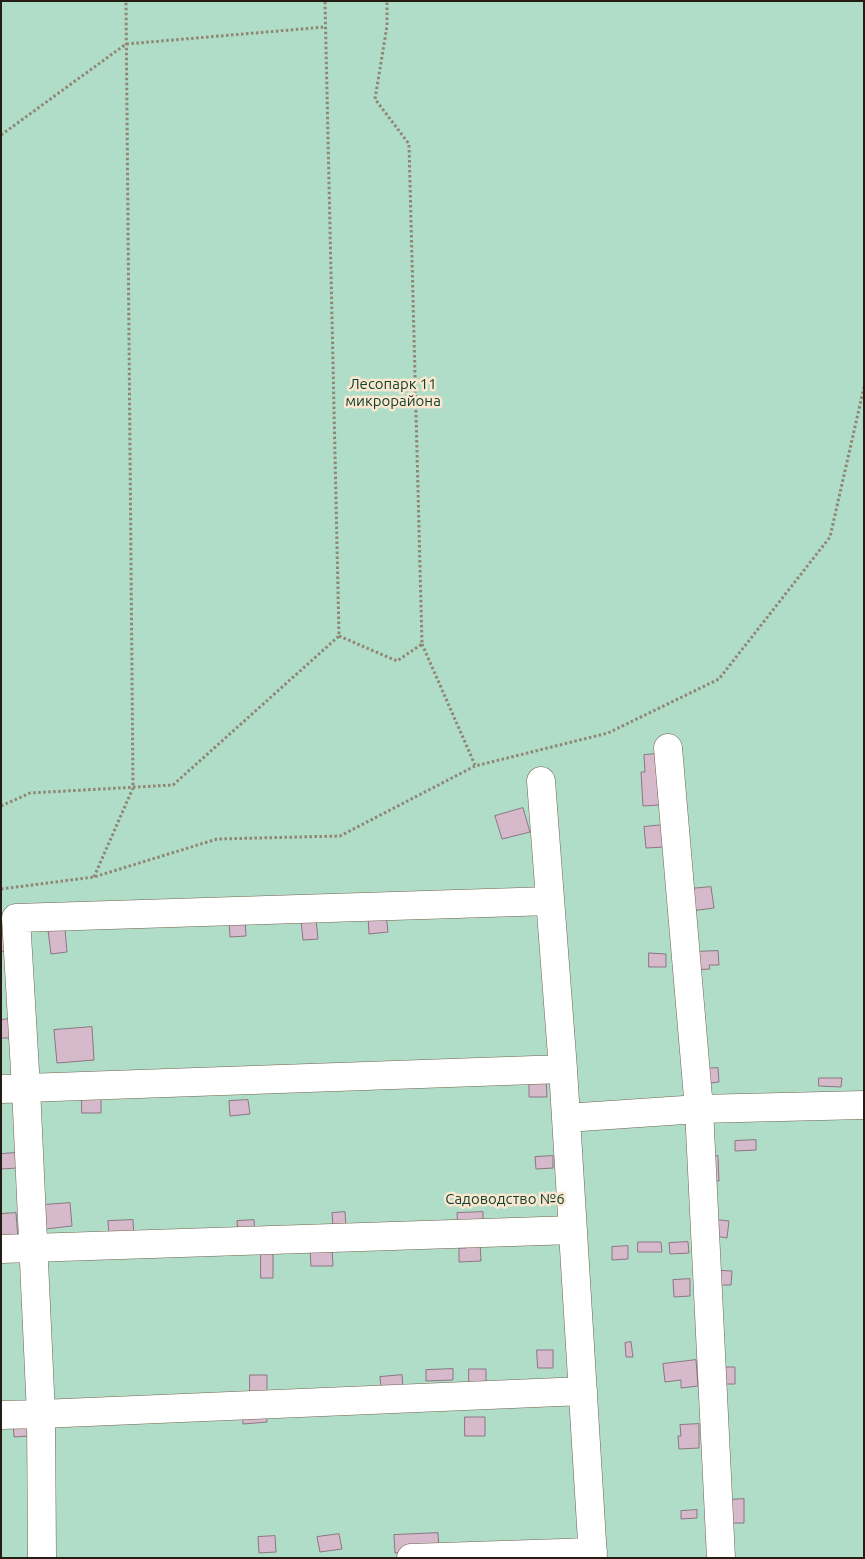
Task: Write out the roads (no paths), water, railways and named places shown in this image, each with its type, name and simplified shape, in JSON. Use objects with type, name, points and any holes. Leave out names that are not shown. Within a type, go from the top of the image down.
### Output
[{"type":"lane","points":[[668,748],[699,1110],[721,1558]]},
{"type":"lane","points":[[411,1558],[593,1555],[563,1069],[541,781]]},
{"type":"lane","points":[[42,1558],[41,1414],[35,1247],[14,1088],[16,918],[550,902]]},
{"type":"lane","points":[[14,1088],[563,1069]]},
{"type":"lane","points":[[566,1118],[699,1110],[864,1105]]},
{"type":"lane","points":[[1,1248],[573,1230]]},
{"type":"lane","points":[[1,1416],[583,1391]]},
{"type":"park label","name":"Лесопарк 11 микрорайона","points":[[393,392]]},
{"type":"park label","name":"Садоводство №6","points":[[505,1199]]}]
